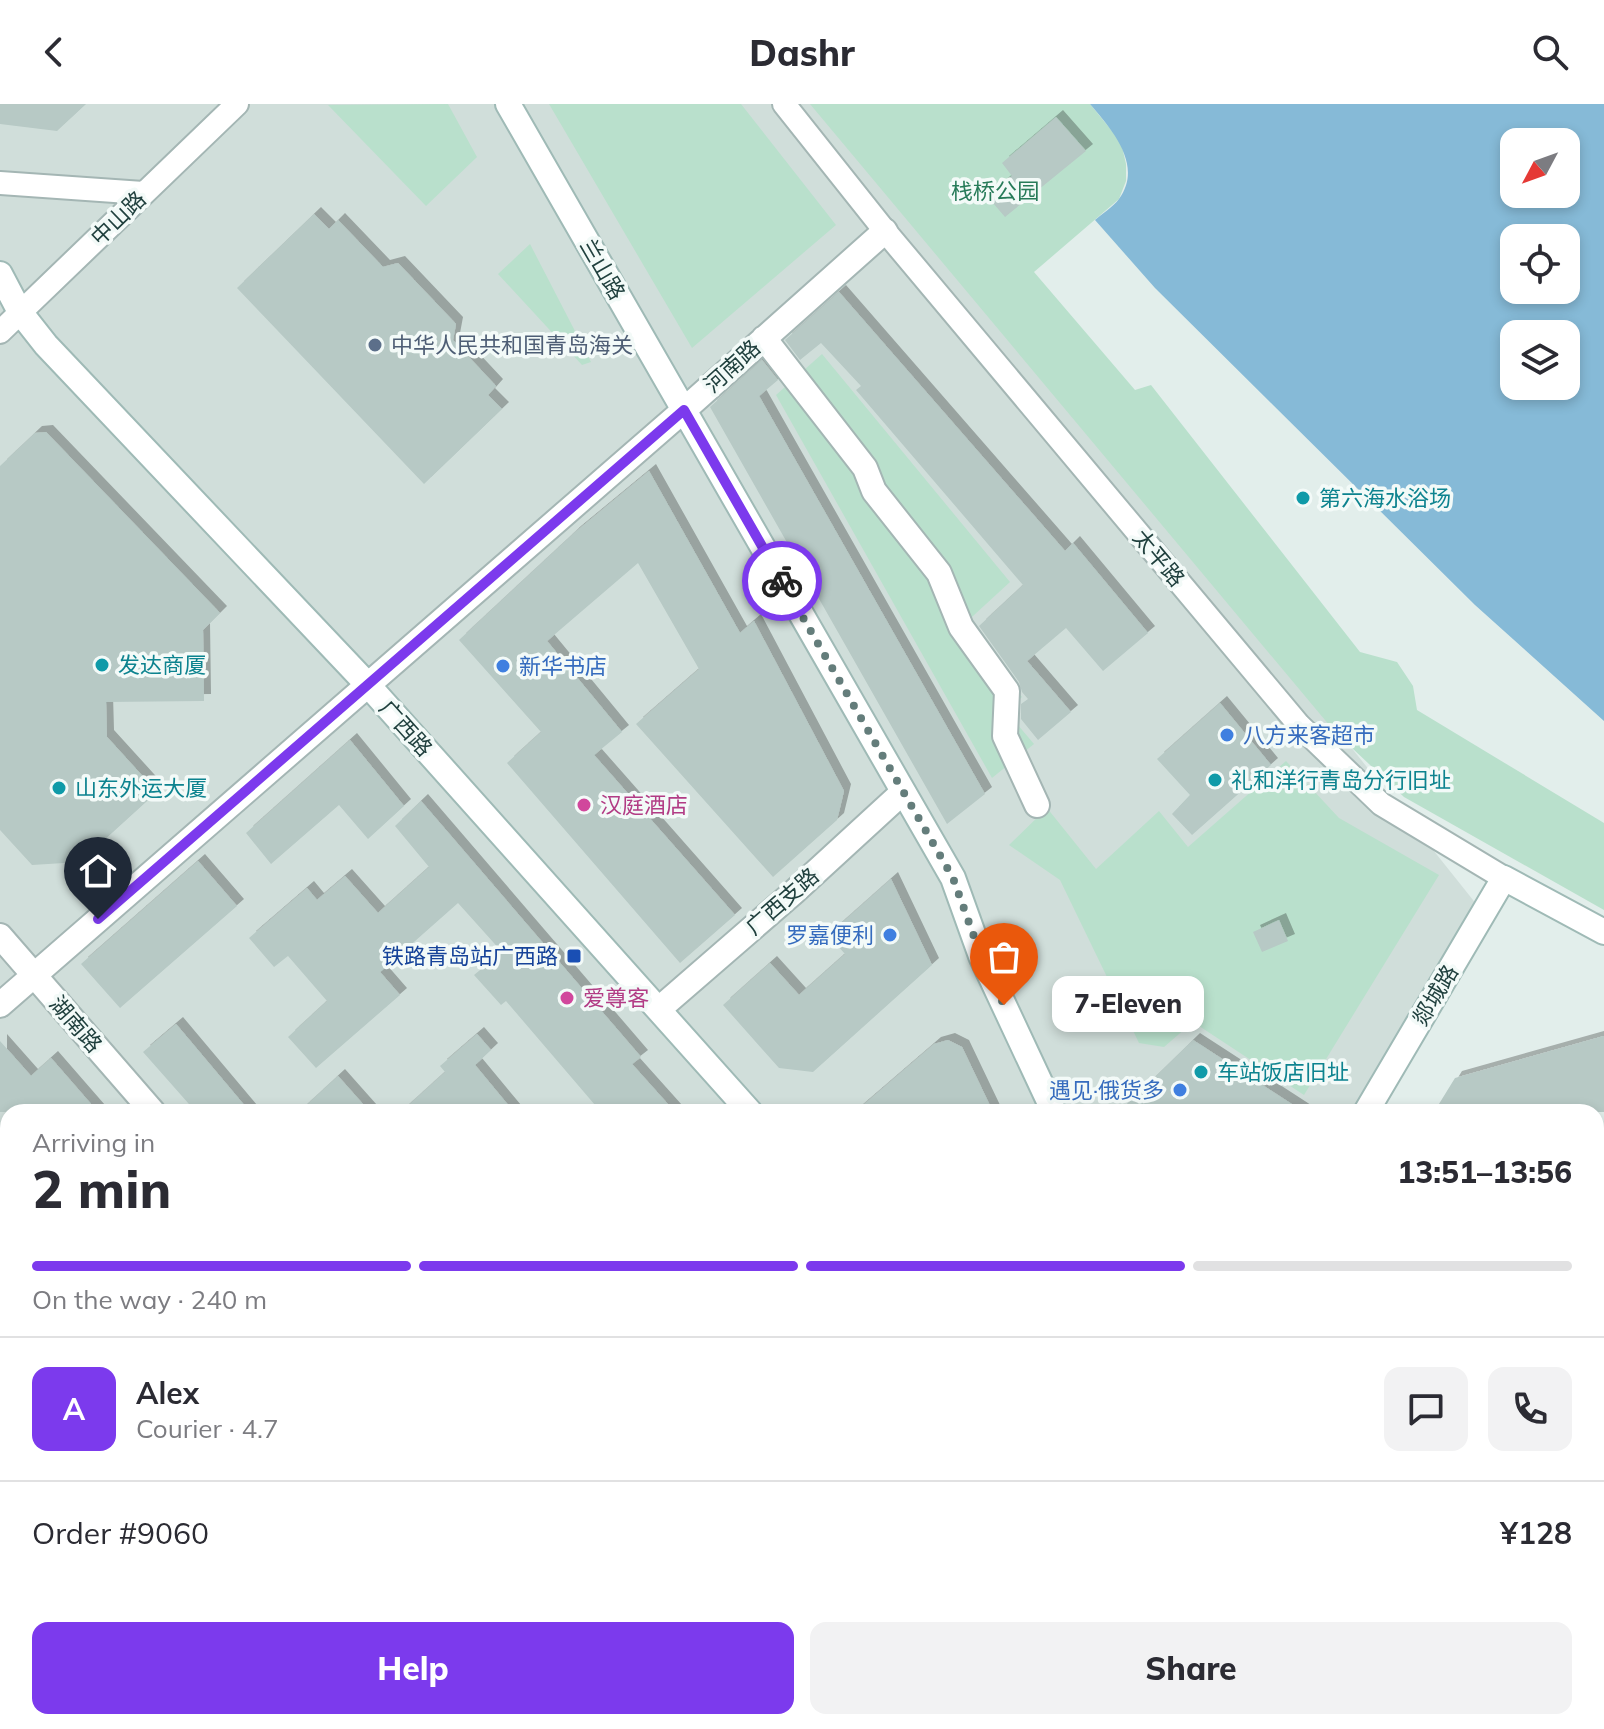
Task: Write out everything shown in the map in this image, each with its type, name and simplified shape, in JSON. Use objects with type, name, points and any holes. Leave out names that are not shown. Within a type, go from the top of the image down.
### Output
[{"type":"main road","name":"兰山路","points":[[508,104],[953,878],[981,956],[1050,1104]]},
{"type":"main road","name":"河南路","points":[[0,1005],[684,410],[885,231]]},
{"type":"main road","name":"广西路","points":[[0,274],[20,312],[57,357],[368,685],[743,1104]]},
{"type":"main road","points":[[764,338],[865,468],[874,491],[939,573],[961,627],[1007,691],[1005,736],[1037,805]]},
{"type":"main road","name":"广西支路","points":[[659,1009],[903,792]]},
{"type":"main road","name":"太平路","points":[[1504,878],[1604,932]]},
{"type":"main road","name":"郯城路","points":[[1371,1104],[1504,878]]},
{"type":"main road","name":"湖南路","points":[[0,936],[146,1104]]},
{"type":"street","name":"中山路","points":[[0,332],[237,104]]},
{"type":"street","name":"太平路","points":[[784,104],[885,231],[1299,725],[1381,804],[1504,878]]},
{"type":"street","points":[[0,183],[143,193]]},
{"type":"shaded area","points":[[0,104],[841,104],[883,161],[1481,910],[1380,1104],[0,1104]]},
{"type":"green space","points":[[448,104],[477,157],[426,206],[328,105]]},
{"type":"green space","points":[[549,104],[741,104],[836,225],[692,348]]},
{"type":"green space","name":"栈桥公园","points":[[810,104],[1090,104],[1121,142],[1126,181],[1119,199],[1034,272],[1135,390],[1151,385],[1360,652],[1397,662],[1413,686],[1417,710],[1604,823],[1604,910],[1404,797],[1335,732]]},
{"type":"green space","points":[[530,244],[591,362],[582,365],[498,274]]},
{"type":"green space","points":[[822,354],[1010,582],[961,627],[1022,697],[1006,711],[1034,744],[992,778],[776,395]]},
{"type":"green space","points":[[1286,761],[1339,818],[1439,875],[1304,1095],[1193,1022],[1164,1047],[1139,1043],[1060,880],[1009,845],[1047,808],[1096,869],[1159,811],[1188,847]]},
{"type":"water","points":[[1090,104],[1604,104],[1604,721],[1475,605],[1155,288],[1095,220],[1111,208],[1126,186],[1126,161],[1115,136]]},
{"type":"building","points":[[0,104],[86,104],[57,131],[0,124]]},
{"type":"building","points":[[1056,117],[1086,151],[1005,217],[987,196],[1012,176],[1002,163]]},
{"type":"building","name":"中华人民共和国青岛海关","points":[[314,214],[329,229],[338,220],[383,267],[398,263],[456,324],[453,340],[496,386],[488,395],[502,409],[424,484],[237,288]]},
{"type":"building","points":[[839,292],[1065,551],[1073,543],[1148,633],[1103,671],[1066,628],[1027,661],[1071,712],[1038,740],[1021,719],[1021,704],[1028,699],[979,626],[1023,585],[856,390],[861,386],[821,343],[800,360],[785,340]]},
{"type":"building","points":[[762,360],[778,380],[759,396],[985,794],[947,824],[710,407]]},
{"type":"building","name":"发达商厦","points":[[46,432],[220,613],[203,630],[204,701],[106,702],[107,737],[157,792],[80,862],[32,865],[0,830],[0,466],[35,433]]},
{"type":"building","points":[[649,471],[740,633],[754,621],[844,791],[837,820],[773,877],[636,724],[699,669],[638,563],[547,641],[622,732],[594,755],[735,915],[680,963],[507,763],[541,732],[459,640],[574,533]]},
{"type":"building","name":"礼和洋行青岛分行旧址","points":[[1220,703],[1271,765],[1192,835],[1172,814],[1190,795],[1157,759]]},
{"type":"building","points":[[350,740],[404,806],[368,839],[339,805],[271,864],[246,833]]},
{"type":"building","points":[[421,801],[641,1057],[632,1064],[668,1104],[594,1104],[506,1001],[501,1005],[474,975],[502,952],[458,903],[380,972],[400,995],[316,1068],[288,1037],[327,1001],[288,956],[274,967],[249,938],[307,888],[317,900],[345,876],[378,913],[429,867],[395,826]]},
{"type":"building","points":[[198,861],[237,906],[120,1008],[81,964]]},
{"type":"building","points":[[891,879],[932,965],[813,1072],[779,1068],[723,1005],[770,963],[799,995],[845,954],[828,935]]},
{"type":"building","points":[[1279,920],[1288,941],[1262,952],[1253,932]]},
{"type":"building","points":[[176,1024],[243,1104],[189,1104],[143,1052]]},
{"type":"building","points":[[477,1034],[491,1050],[475,1065],[507,1104],[410,1104],[445,1072],[440,1066]]},
{"type":"building","points":[[1604,1036],[1604,1104],[1439,1104],[1455,1078]]},
{"type":"building","points":[[948,1040],[962,1047],[989,1104],[864,1104],[934,1044]]},
{"type":"building","name":"车站饭店旧址","points":[[1193,1040],[1292,1104],[1127,1104]]},
{"type":"building","points":[[0,1041],[31,1076],[51,1058],[91,1104],[0,1104]]},
{"type":"building","points":[[338,1076],[363,1104],[308,1104]]},
{"type":"way so far","points":[[782,581],[953,878],[981,956],[1004,1005]]},
{"type":"place","name":"中华人民共和国青岛海关","points":[[375,345]]},
{"type":"place","name":"第六海水浴场","points":[[1303,498]]},
{"type":"place","name":"发达商厦","points":[[102,665]]},
{"type":"place","name":"新华书店","points":[[503,666]]},
{"type":"place","name":"八方来客超市","points":[[1227,735]]},
{"type":"place","name":"礼和洋行青岛分行旧址","points":[[1215,780]]},
{"type":"place","name":"山东外运大厦","points":[[59,788]]},
{"type":"place","name":"汉庭酒店","points":[[584,805]]},
{"type":"place","name":"罗嘉便利","points":[[890,935]]},
{"type":"place","name":"铁路青岛站广西路","points":[[574,956]]},
{"type":"place","name":"爱尊客","points":[[567,998]]},
{"type":"place","name":"7-Eleven","points":[[1004,1005]]},
{"type":"place","name":"车站饭店旧址","points":[[1201,1072]]},
{"type":"place","name":"遇见·俄货多","points":[[1180,1090]]},
{"type":"route","points":[[98,919],[684,410],[782,581]]}]
